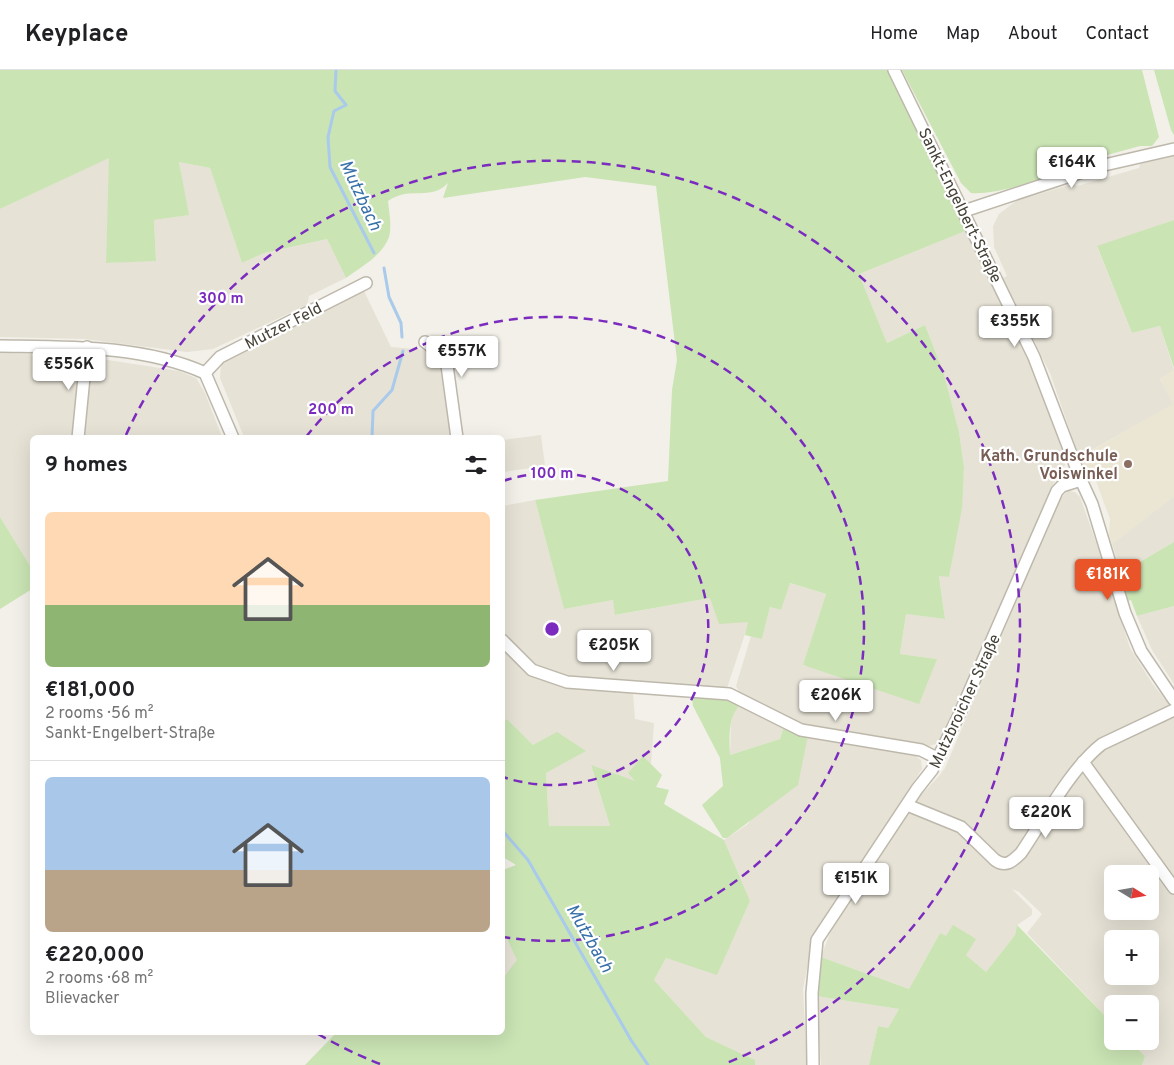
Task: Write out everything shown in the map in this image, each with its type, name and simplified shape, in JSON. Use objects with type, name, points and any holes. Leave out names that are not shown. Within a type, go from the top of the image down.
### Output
[{"type":"street","name":"Sankt-Engelbert-Straße","points":[[894,70],[1034,357],[1080,480],[1092,504],[1125,613],[1141,650],[1174,700]]},
{"type":"street","points":[[964,211],[1100,166],[1174,149]]},
{"type":"street","name":"Mutzer Feld","points":[[205,373],[220,357],[366,283]]},
{"type":"street","points":[[425,342],[446,358],[457,435]]},
{"type":"street","points":[[0,346],[87,348],[149,357],[189,366],[205,373],[231,435]]},
{"type":"street","points":[[78,435],[87,348]]},
{"type":"street","name":"Mutzbroicher Straße","points":[[812,1065],[812,994],[817,940],[932,770],[981,668],[1057,491],[1068,483],[1080,480]]},
{"type":"street","points":[[505,643],[532,670],[567,682],[728,694],[801,730],[922,750],[937,758]]},
{"type":"street","points":[[907,806],[961,826],[1000,864],[1009,863],[1021,853],[1083,762],[1102,744],[1174,710]]},
{"type":"street","points":[[1083,762],[1174,888]]},
{"type":"shaded area","points":[[1174,154],[1174,220],[1097,247],[1132,333],[1160,326],[1174,370],[1160,379],[1174,404],[1079,457],[1050,373],[1003,278],[1007,276],[994,247],[993,226],[999,214],[1016,201],[1072,184],[1077,186],[1139,168],[1140,164]]},
{"type":"shaded area","points":[[110,157],[106,263],[156,260],[154,220],[188,215],[179,162],[210,168],[242,263],[264,253],[327,239],[346,278],[309,296],[307,305],[213,349],[187,352],[84,339],[0,337],[0,209]]},
{"type":"shaded area","points":[[968,230],[1027,352],[1064,449],[1065,465],[1052,486],[974,671],[939,743],[926,747],[855,732],[854,734],[797,724],[777,715],[764,704],[741,695],[736,686],[751,636],[762,639],[770,607],[781,610],[789,583],[826,594],[803,666],[937,659],[900,654],[906,614],[945,619],[939,575],[949,577],[961,508],[964,467],[959,432],[944,374],[925,325],[887,343],[859,274]]},
{"type":"shaded area","points":[[364,291],[391,347],[428,350],[440,358],[452,435],[243,435],[220,378],[221,366],[224,360]]},
{"type":"shaded area","points":[[0,353],[76,355],[179,371],[196,378],[205,393],[221,435],[30,435],[30,566],[0,517]]},
{"type":"shaded area","name":"Kath. Grundschule Voiswinkel","points":[[1174,370],[1174,496],[1112,544],[1109,535],[1110,519],[1096,481],[1087,474],[1080,457],[1173,404],[1160,378]]},
{"type":"shaded area","points":[[541,435],[545,466],[505,472],[505,440]]},
{"type":"shaded area","points":[[1068,491],[1075,492],[1080,497],[1102,559],[1100,566],[1102,573],[1099,574],[1101,581],[1108,580],[1130,648],[1152,683],[1174,711],[1174,1065],[1142,1065],[1145,1056],[1139,1050],[1159,1050],[1159,995],[1104,995],[1104,1015],[1027,933],[1042,914],[1019,892],[1012,889],[1032,909],[1032,915],[1017,925],[1015,935],[986,972],[940,933],[909,989],[821,957],[832,928],[847,903],[919,797],[945,768],[1060,499]]},
{"type":"shaded area","points":[[1174,496],[1174,542],[1121,573],[1112,544]]},
{"type":"shaded area","points":[[535,500],[564,609],[613,600],[616,615],[710,598],[749,622],[727,688],[567,676],[540,667],[524,657],[505,635],[505,506]]},
{"type":"shaded area","points":[[1174,606],[1174,684],[1152,650],[1137,616]]},
{"type":"shaded area","points":[[505,647],[531,676],[581,688],[633,693],[635,719],[654,723],[651,764],[643,756],[637,782],[591,766],[610,826],[549,826],[546,773],[585,751],[533,745],[507,719],[505,721]]},
{"type":"shaded area","points":[[741,704],[783,729],[780,739],[730,755],[731,723],[734,710]]},
{"type":"shaded area","points":[[808,735],[915,756],[921,760],[922,769],[813,937],[803,989],[807,1065],[755,1065],[755,1060],[706,1037],[654,980],[666,958],[717,974],[750,901],[724,840],[748,824]]},
{"type":"shaded area","points":[[505,936],[518,960],[505,976]]},
{"type":"shaded area","points":[[816,996],[899,1009],[888,1028],[878,1026],[869,1065],[821,1065]]},
{"type":"green space","points":[[0,70],[887,70],[968,230],[859,274],[887,343],[925,325],[944,374],[959,432],[964,467],[962,508],[949,577],[939,576],[945,619],[906,614],[900,654],[937,659],[919,704],[803,665],[826,594],[790,583],[781,610],[770,607],[762,639],[745,635],[748,622],[719,624],[710,598],[615,615],[613,600],[564,609],[535,500],[668,481],[672,390],[677,360],[656,186],[585,177],[443,198],[448,183],[434,192],[396,196],[388,201],[390,229],[386,244],[371,260],[346,278],[327,239],[264,253],[242,263],[210,168],[179,162],[189,215],[154,220],[156,261],[106,263],[109,158],[0,209]]},
{"type":"green space","points":[[902,70],[1142,70],[1159,137],[1152,146],[1140,146],[1096,158],[1093,163],[1032,182],[998,191],[971,193],[961,183]]},
{"type":"green space","points":[[1154,70],[1174,70],[1174,135],[1171,130]]},
{"type":"green space","points":[[1174,220],[1174,368],[1160,326],[1132,333],[1097,246]]},
{"type":"green space","points":[[0,517],[30,566],[30,590],[0,609]]},
{"type":"green space","points":[[1174,542],[1174,606],[1137,616],[1131,600],[1128,601],[1121,573]]},
{"type":"green space","points":[[692,697],[725,699],[741,704],[732,720],[730,755],[780,739],[783,729],[808,735],[798,785],[727,838],[723,838],[702,805],[723,786],[720,758],[693,706]]},
{"type":"green space","points":[[507,719],[533,745],[557,732],[586,751],[546,773],[549,826],[610,826],[591,765],[635,781],[628,773],[643,756],[662,775],[656,787],[669,790],[664,804],[724,840],[750,901],[717,975],[666,958],[654,980],[706,1037],[755,1060],[755,1065],[305,1065],[334,1035],[505,1035],[505,975],[517,960],[505,935],[505,869],[516,865],[505,858],[505,721]]},
{"type":"green space","points":[[953,925],[976,939],[966,955],[986,972],[1015,935],[1017,925],[1104,1015],[1104,1050],[1139,1050],[1145,1056],[1142,1065],[869,1065],[878,1026],[888,1028],[899,1009],[816,996],[821,957],[909,989],[940,933],[946,936]]},
{"type":"waterway","name":"Mutzbach","points":[[336,70],[335,91],[346,105],[334,111],[328,137],[330,167],[374,253]]},
{"type":"waterway","name":"Mutzbach","points":[[384,268],[389,297],[401,323],[402,337]]},
{"type":"waterway","name":"Mutzbach","points":[[372,435],[373,411],[392,390],[403,351]]},
{"type":"waterway","name":"Mutzbach","points":[[505,833],[528,860],[631,1040],[648,1065]]},
{"type":"place","name":"Kath. Grundschule Voiswinkel","points":[[1128,464]]}]
